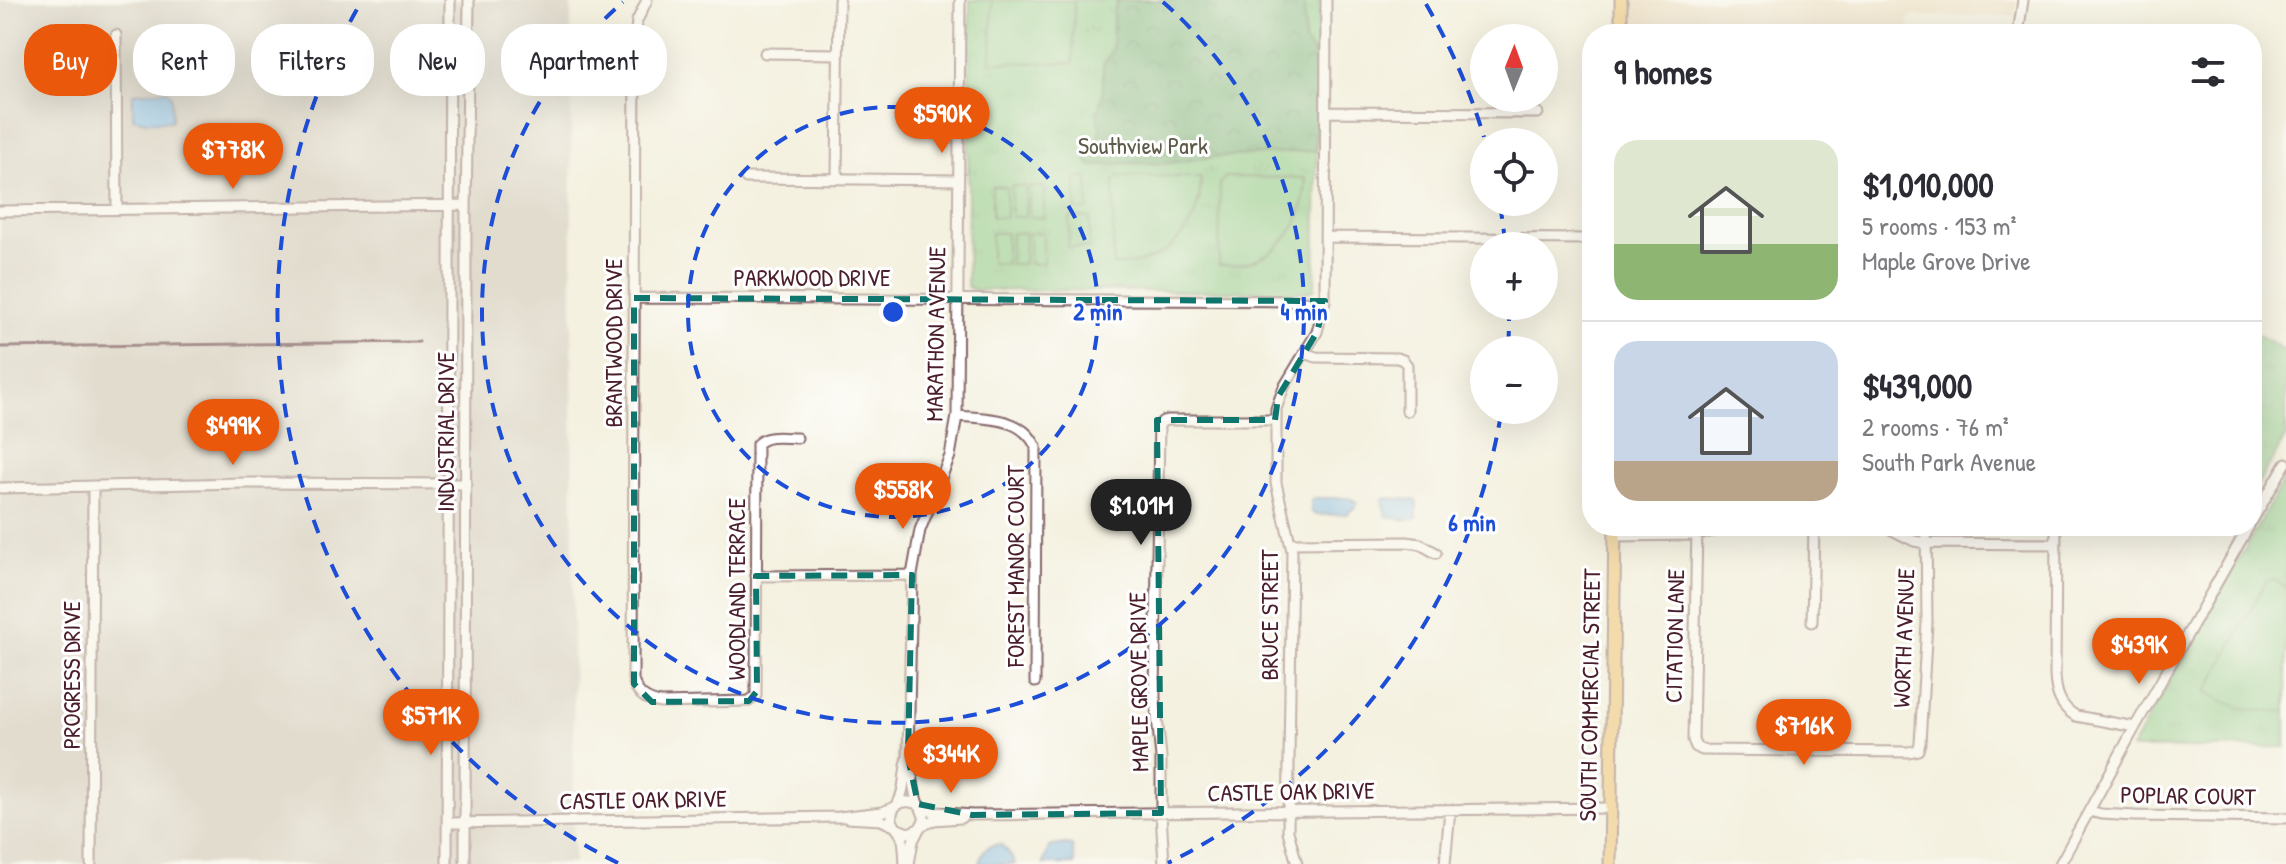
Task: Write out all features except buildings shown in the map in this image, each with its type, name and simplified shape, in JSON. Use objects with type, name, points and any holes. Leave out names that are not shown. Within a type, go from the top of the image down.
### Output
[{"type":"main road","points":[[1621,0],[1621,24]]},
{"type":"main road","name":"SOUTH COMMERCIAL STREET","points":[[1610,864],[1615,536]]},
{"type":"street","name":"INDUSTRIAL DRIVE","points":[[447,864],[450,0]]},
{"type":"street","name":"INDUSTRIAL DRIVE","points":[[465,864],[469,0]]},
{"type":"street","name":"BRANTWOOD DRIVE","points":[[636,688],[633,679],[635,37],[637,21],[647,0]]},
{"type":"street","points":[[837,179],[839,0]]},
{"type":"street","name":"MARATHON AVENUE","points":[[896,806],[903,793],[908,757],[912,575],[920,530],[950,456],[957,416],[960,0]]},
{"type":"street","name":"BRUCE STREET","points":[[1297,864],[1289,838],[1288,812],[1291,543],[1276,483],[1275,420],[1278,397],[1317,332],[1325,301],[1326,0]]},
{"type":"street","points":[[2019,24],[2023,0]]},
{"type":"street","points":[[765,53],[838,54]]},
{"type":"street","points":[[116,96],[117,209]]},
{"type":"street","points":[[1326,112],[1538,113]]},
{"type":"street","points":[[746,178],[958,180]]},
{"type":"street","points":[[0,211],[466,205]]},
{"type":"street","points":[[1325,237],[1582,239]]},
{"type":"street","name":"PARKWOOD DRIVE","points":[[634,298],[1325,301]]},
{"type":"street","points":[[1305,353],[1316,357],[1403,360],[1407,365],[1407,411]]},
{"type":"street","name":"FOREST MANOR COURT","points":[[957,416],[1016,424],[1028,433],[1036,447],[1035,682]]},
{"type":"street","name":"MAPLE GROVE DRIVE","points":[[1164,864],[1161,757],[1155,697],[1159,425],[1168,420],[1275,420]]},
{"type":"street","name":"WOODLAND TERRACE","points":[[636,688],[647,699],[661,703],[753,699],[757,691],[757,444],[767,438],[797,438]]},
{"type":"street","points":[[2262,505],[2286,463]]},
{"type":"street","points":[[0,488],[466,484]]},
{"type":"street","name":"PROGRESS DRIVE","points":[[91,864],[93,486]]},
{"type":"street","name":"CITATION LANE","points":[[1697,536],[1693,740],[1696,747],[1702,750],[1918,750]]},
{"type":"street","points":[[1812,622],[1814,536]]},
{"type":"street","points":[[1904,536],[1926,543],[2056,544]]},
{"type":"street","name":"WORTH AVENUE","points":[[1918,750],[1927,623],[1926,536]]},
{"type":"street","points":[[2056,536],[2055,686],[2058,696],[2069,712],[2076,716],[2135,727]]},
{"type":"street","points":[[2060,864],[2244,536]]},
{"type":"street","points":[[1291,543],[1407,542],[1420,544],[1436,553]]},
{"type":"street","points":[[756,576],[912,575]]},
{"type":"street","name":"MARATHON AVENUE","points":[[908,757],[919,805]]},
{"type":"street","points":[[907,801],[919,805],[925,816],[913,841],[907,864],[903,841],[892,816],[896,806],[907,801]]},
{"type":"street","name":"CASTLE OAK DRIVE","points":[[919,805],[934,812],[972,815],[1611,808]]},
{"type":"street","name":"CASTLE OAK DRIVE","points":[[447,823],[839,817],[882,812],[896,806]]},
{"type":"street","points":[[1445,864],[1450,810]]},
{"type":"street","name":"POPLAR COURT","points":[[2089,811],[2124,815],[2286,818]]},
{"type":"street","name":"CASTLE OAK DRIVE","points":[[920,828],[934,820],[972,815]]},
{"type":"street","name":"CASTLE OAK DRIVE","points":[[839,817],[883,821],[896,828]]},
{"type":"street","points":[[896,828],[908,833],[920,828]]},
{"type":"highlighted area","points":[[634,298],[1325,301],[1317,332],[1278,397],[1275,420],[1157,420],[1161,813],[972,815],[918,804],[908,757],[912,575],[756,576],[757,691],[749,701],[652,702],[634,684]]},
{"type":"shaded area","points":[[0,0],[571,0],[571,24],[501,24],[501,96],[571,96],[574,864],[0,864]]},
{"type":"shaded area","points":[[1630,0],[2016,0],[2015,16],[1910,16],[1908,24],[1630,24]]},
{"type":"green space","name":"Southview Park","points":[[970,0],[1319,0],[1315,289],[1309,292],[974,290],[967,287]]},
{"type":"green space","points":[[992,0],[1074,0],[1073,63],[991,62]]},
{"type":"green space","points":[[1118,0],[1304,0],[1305,42],[1318,60],[1315,151],[1214,157],[1162,164],[1088,164],[1087,155],[1096,143],[1101,128],[1097,116],[1103,91],[1103,63],[1112,52],[1113,13]]},
{"type":"green space","points":[[1119,176],[1201,177],[1200,196],[1187,228],[1164,252],[1131,264],[1113,265],[1114,181]]},
{"type":"green space","points":[[1225,177],[1305,178],[1300,214],[1293,229],[1269,253],[1237,265],[1219,265],[1220,183]]},
{"type":"green space","points":[[1076,178],[1088,178],[1088,210],[1076,210]]},
{"type":"green space","points":[[992,186],[1006,187],[1006,217],[992,217]]},
{"type":"green space","points":[[1011,186],[1025,186],[1025,217],[1011,217]]},
{"type":"green space","points":[[1029,187],[1044,187],[1044,218],[1029,217]]},
{"type":"green space","points":[[1070,217],[1090,218],[1089,248],[1068,247]]},
{"type":"green space","points":[[991,233],[1006,233],[1006,264],[991,263]]},
{"type":"green space","points":[[1011,233],[1025,233],[1024,264],[1010,264]]},
{"type":"green space","points":[[1029,233],[1043,233],[1043,264],[1029,264]]},
{"type":"green space","points":[[2262,337],[2286,351],[2286,436],[2262,478]]},
{"type":"green space","points":[[2286,476],[2286,747],[2131,749],[2252,536],[2262,536],[2262,518]]},
{"type":"green space","points":[[2273,579],[2286,588],[2286,711],[2245,708],[2207,692],[2266,581]]},
{"type":"water","points":[[133,96],[171,96],[172,121],[133,118]]},
{"type":"water","points":[[1350,498],[1357,502],[1347,514],[1315,515],[1311,511],[1311,500]]},
{"type":"water","points":[[1386,498],[1415,500],[1417,518],[1404,520],[1386,516],[1382,501]]},
{"type":"water","points":[[1001,844],[1015,864],[979,864],[986,849]]},
{"type":"water","points":[[1072,845],[1075,864],[1043,864],[1049,847]]},
{"type":"railway","points":[[0,347],[419,342]]}]
